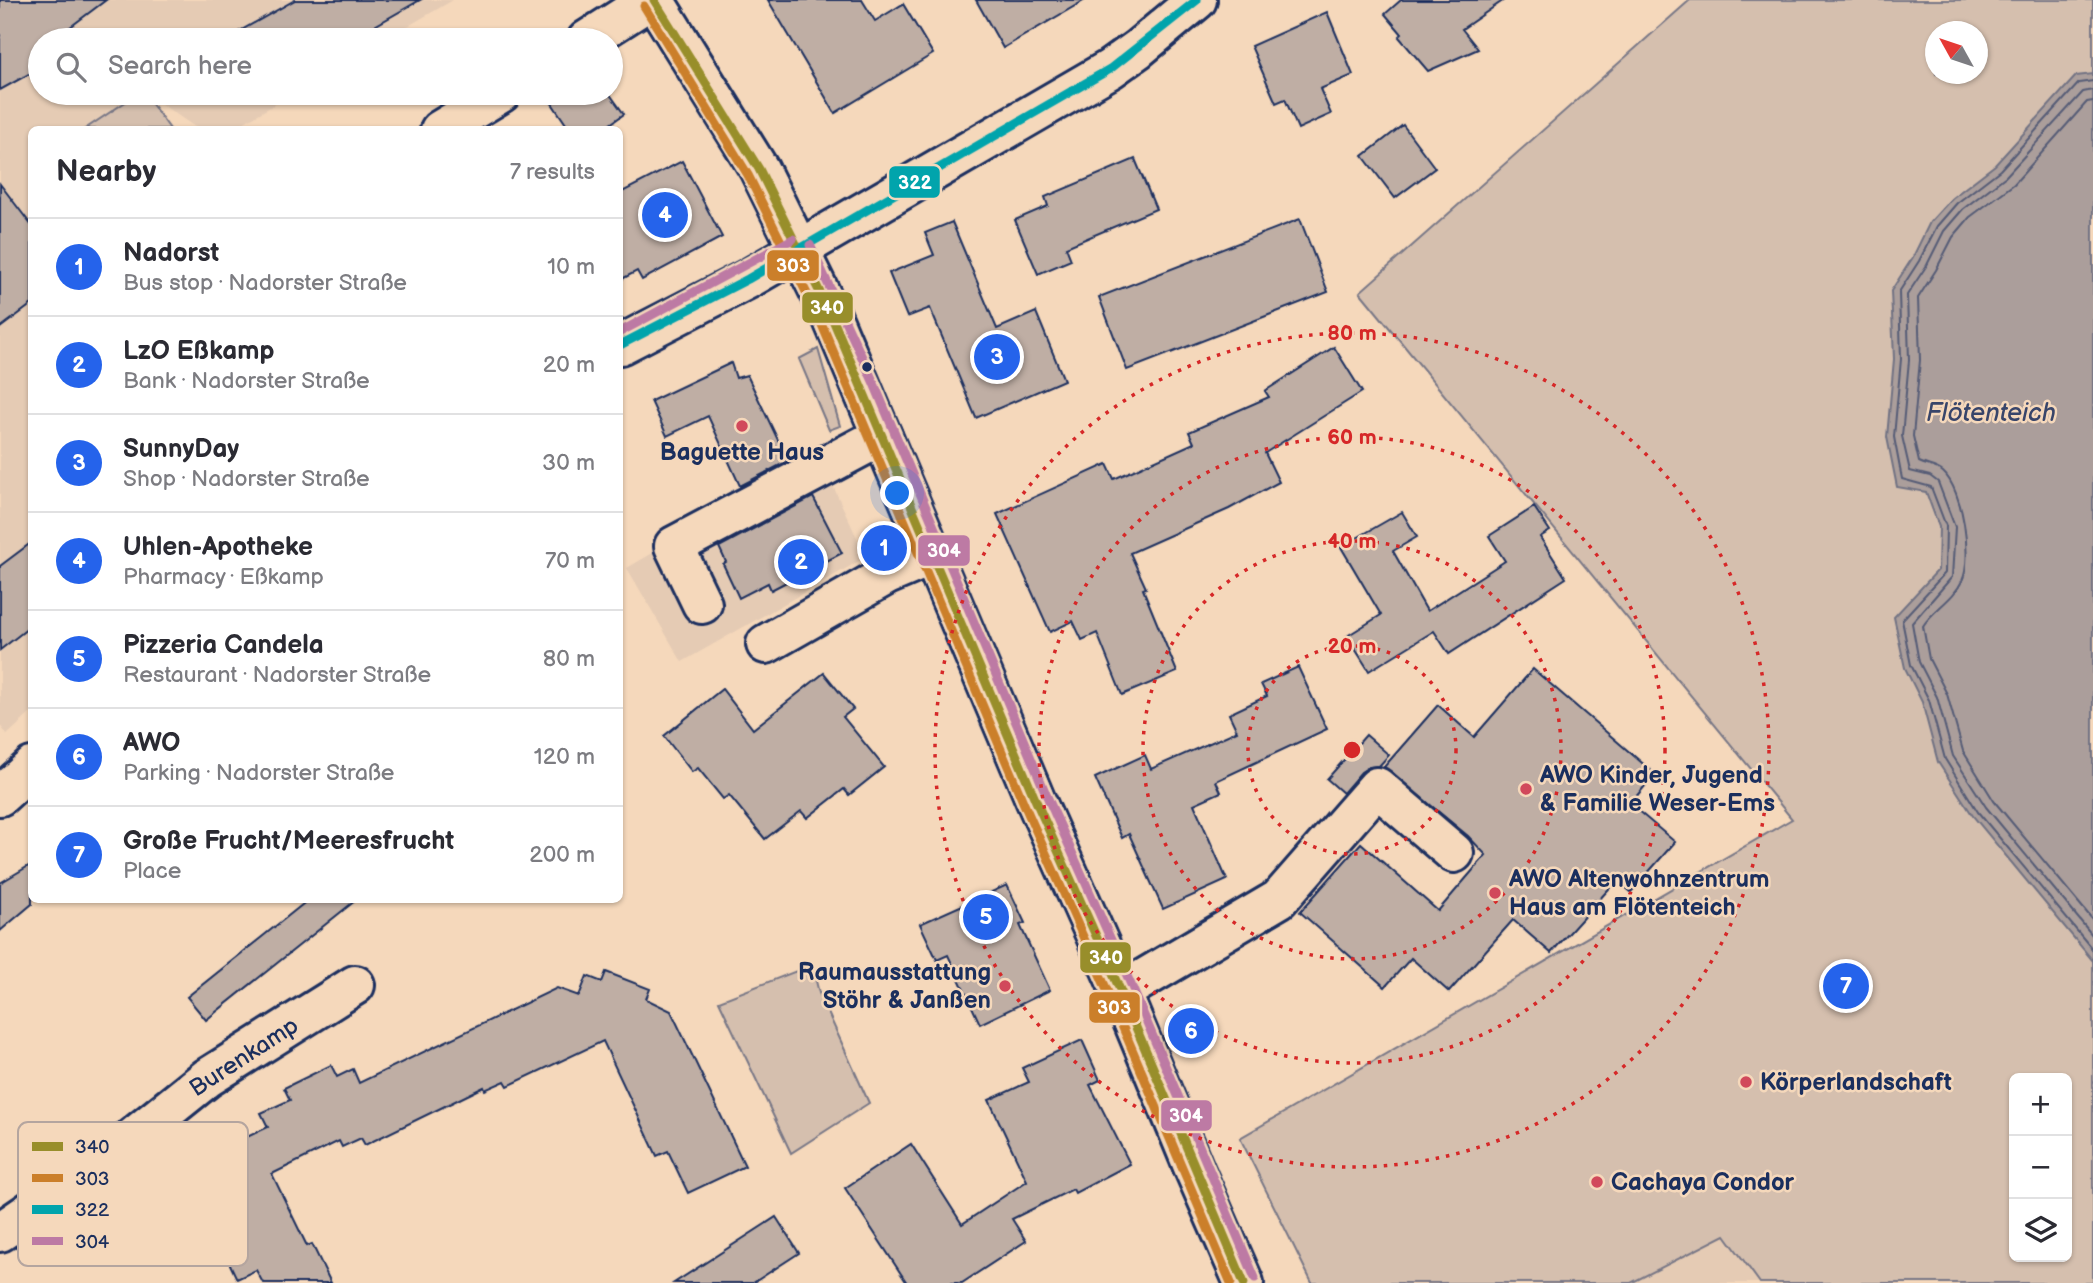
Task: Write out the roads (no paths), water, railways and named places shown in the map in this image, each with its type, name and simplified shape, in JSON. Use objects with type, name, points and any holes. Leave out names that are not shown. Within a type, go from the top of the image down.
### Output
[{"type":"street","points":[[606,28],[652,0],[759,169],[831,315],[1035,799],[1121,992],[1244,1283]]},
{"type":"street","points":[[623,344],[714,298],[1110,69],[1138,50],[1197,0]]},
{"type":"street","points":[[446,126],[481,105]]},
{"type":"street","points":[[702,604],[674,546],[882,436]]},
{"type":"street","points":[[766,644],[887,575],[932,555]]},
{"type":"street","points":[[0,796],[28,771]]},
{"type":"street","points":[[1121,992],[1279,900],[1377,787],[1454,853]]},
{"type":"street","name":"Burenkamp","points":[[152,1122],[207,1078],[355,985]]},
{"type":"street","name":"Burenkamp","points":[[0,1232],[18,1220]]},
{"type":"water","name":"Flötenteich","points":[[2093,74],[2093,961],[1973,816],[1938,762],[1922,702],[1905,668],[1894,617],[1938,570],[1939,527],[1926,492],[1897,487],[1887,437],[1894,359],[1891,291],[1913,257],[1930,222],[1952,198],[1995,165],[2076,76]]},
{"type":"place","name":"Uhlen-Apotheke","points":[[665,215]]},
{"type":"place","name":"SunnyDay","points":[[997,357]]},
{"type":"place","name":"Baguette Haus","points":[[742,426]]},
{"type":"place","name":"Nadorst","points":[[884,548]]},
{"type":"place","name":"LzO Eßkamp","points":[[801,562]]},
{"type":"place","name":"AWO Kinder, Jugend & Familie Weser-Ems","points":[[1526,789]]},
{"type":"place","name":"AWO Altenwohnzentrum Haus am Flötenteich","points":[[1495,893]]},
{"type":"place","name":"Pizzeria Candela","points":[[986,917]]},
{"type":"place","name":"Raumausstattung Stöhr & Janßen","points":[[1005,986]]},
{"type":"place","name":"Große Frucht/Meeresfrucht","points":[[1846,986]]},
{"type":"place","name":"AWO","points":[[1191,1031]]},
{"type":"place","name":"Körperlandschaft","points":[[1746,1082]]},
{"type":"place","name":"Cachaya Condor","points":[[1597,1182]]}]
